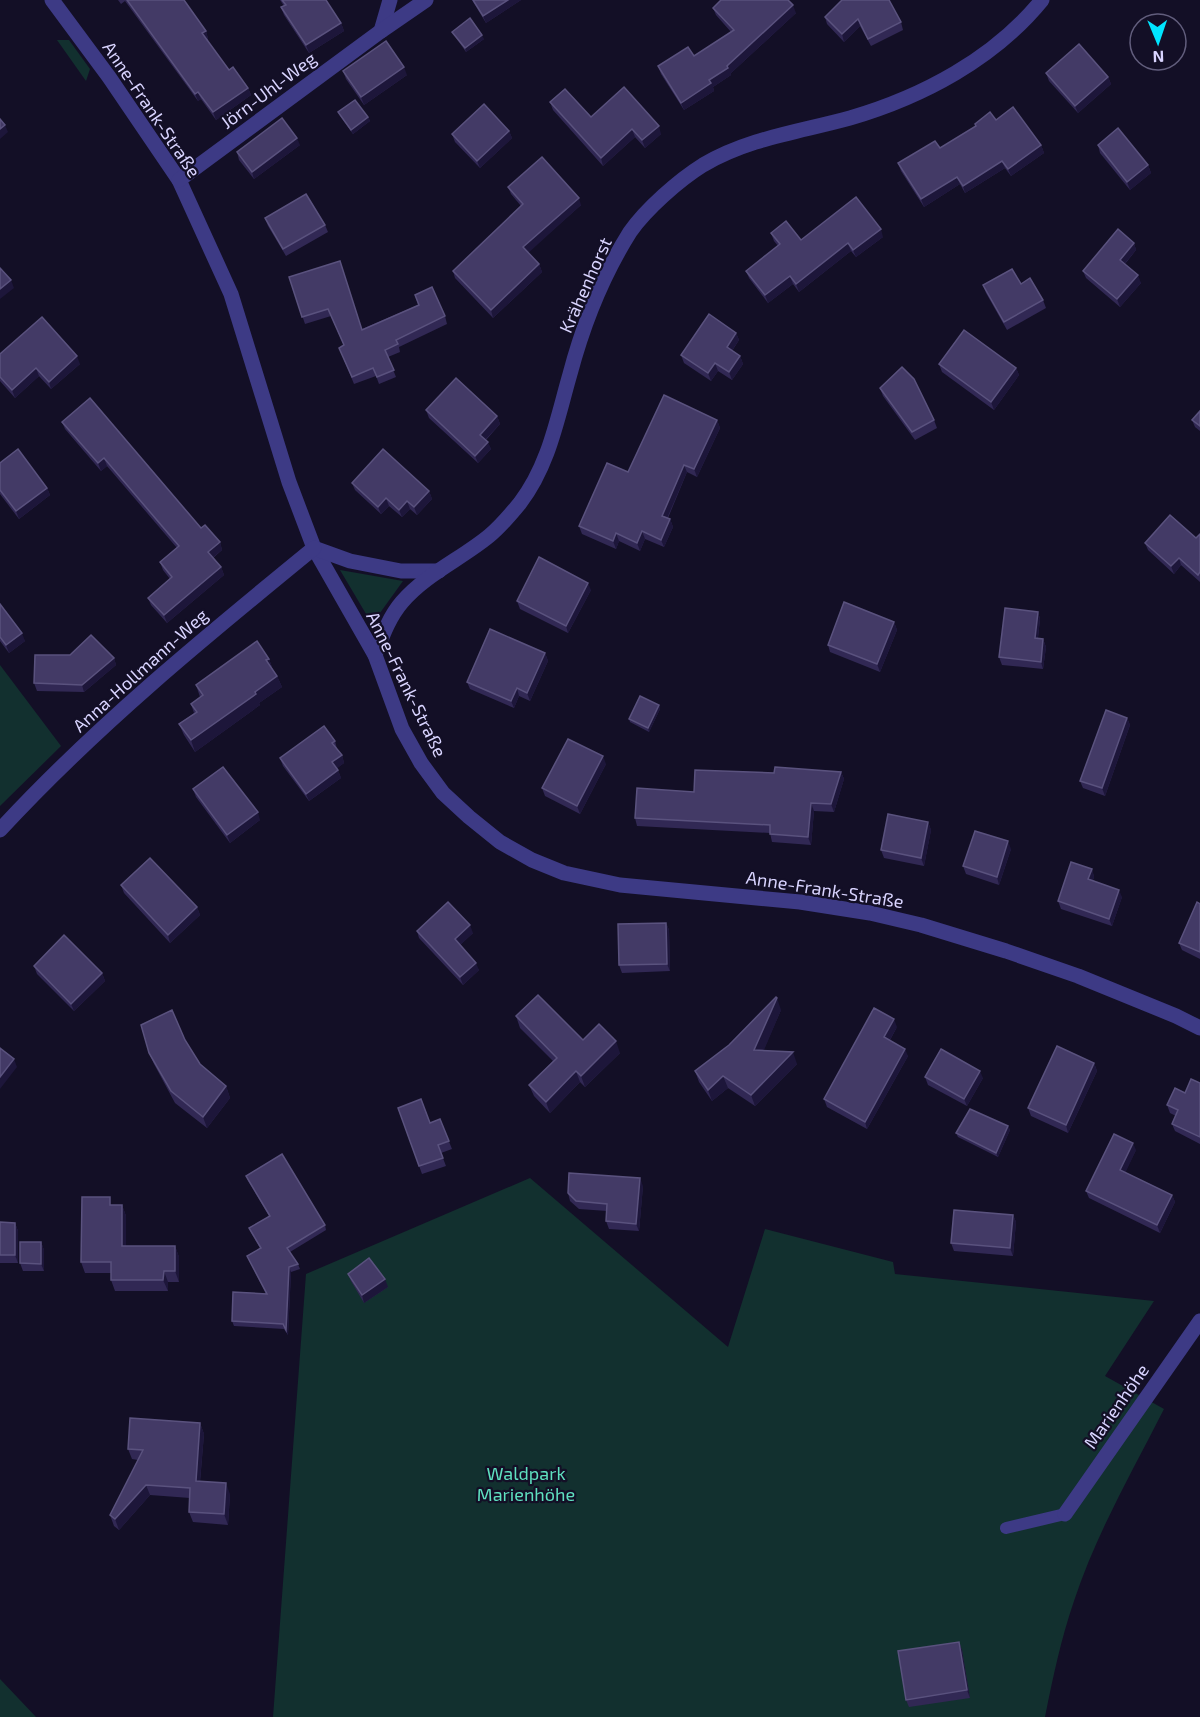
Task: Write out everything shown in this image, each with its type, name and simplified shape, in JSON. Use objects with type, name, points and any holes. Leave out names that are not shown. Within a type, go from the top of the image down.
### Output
[{"type":"street","name":"Anne-Frank-Straße","points":[[52,0],[109,77],[179,180],[231,294],[289,482],[314,548],[375,655],[402,729],[421,763],[443,793],[500,842],[532,860],[564,873],[620,885],[800,902],[870,913],[921,925],[1078,976],[1200,1028]]},
{"type":"street","points":[[381,31],[390,0]]},
{"type":"street","name":"Jörn-Uhl-Weg","points":[[179,180],[426,0]]},
{"type":"street","name":"Krähenhorst","points":[[375,655],[386,626],[401,602],[438,571],[490,536],[520,503],[542,466],[554,435],[570,374],[600,290],[631,230],[669,190],[703,166],[736,148],[780,134],[890,106],[936,84],[992,50],[1042,0]]},
{"type":"street","points":[[314,548],[350,561],[401,571],[438,571]]},
{"type":"street","name":"Anna-Hollmann-Weg","points":[[0,830],[41,786],[175,662],[314,548]]},
{"type":"street","name":"Marienhöhe","points":[[1065,1515],[1200,1321]]},
{"type":"lane","points":[[1006,1528],[1065,1515]]},
{"type":"green space","points":[[57,40],[69,40],[90,69],[86,81]]},
{"type":"green space","points":[[340,570],[403,581],[372,624]]},
{"type":"green space","points":[[0,665],[61,746],[0,806]]},
{"type":"green space","name":"Waldpark Marienhöhe","points":[[530,1178],[728,1347],[765,1229],[893,1262],[895,1274],[1154,1301],[1105,1376],[1164,1409],[1115,1504],[1083,1576],[1061,1644],[1045,1717],[273,1717],[306,1274]]},
{"type":"green space","points":[[0,1679],[36,1717],[0,1717]]},
{"type":"building","points":[[127,0],[184,0],[206,31],[202,33],[229,70],[233,67],[248,88],[213,112],[198,92],[195,94]]},
{"type":"building","points":[[282,0],[326,0],[341,23],[306,45],[281,7],[286,5]]},
{"type":"building","points":[[473,0],[508,0],[483,16]]},
{"type":"building","points":[[721,0],[788,0],[793,5],[727,66],[728,68],[709,80],[711,83],[681,103],[658,66],[688,47],[694,56],[734,30],[713,8]]},
{"type":"building","points":[[842,0],[889,0],[901,22],[868,39],[858,19],[842,34],[825,17]]},
{"type":"building","points":[[470,18],[482,35],[465,48],[452,32]]},
{"type":"building","points":[[386,41],[404,67],[361,97],[343,71]]},
{"type":"building","points":[[1079,44],[1108,77],[1075,106],[1046,73]]},
{"type":"building","points":[[624,87],[659,126],[642,140],[632,129],[601,158],[550,102],[565,89],[591,117]]},
{"type":"building","points":[[355,100],[368,117],[351,130],[338,112]]},
{"type":"building","points":[[484,104],[509,131],[477,161],[452,134]]},
{"type":"building","points":[[1013,107],[1041,145],[1008,169],[1002,161],[963,186],[957,177],[921,199],[898,163],[935,141],[940,148],[976,126],[975,124],[990,112],[996,120]]},
{"type":"building","points":[[282,118],[297,138],[252,172],[237,152]]},
{"type":"building","points":[[0,119],[5,125],[0,129]]},
{"type":"building","points":[[1118,128],[1148,165],[1127,182],[1098,145]]},
{"type":"building","points":[[542,157],[579,198],[523,247],[539,264],[491,310],[453,271],[523,204],[508,187]]},
{"type":"building","points":[[306,194],[325,225],[283,249],[265,218]]},
{"type":"building","points":[[856,197],[881,229],[853,250],[848,243],[796,284],[790,276],[765,295],[746,271],[780,244],[771,233],[786,221],[801,240]]},
{"type":"building","points":[[1118,229],[1134,243],[1120,260],[1138,275],[1117,299],[1083,271]]},
{"type":"building","points":[[340,261],[362,330],[419,305],[415,295],[432,287],[445,316],[396,340],[398,344],[385,350],[394,370],[377,377],[373,368],[352,377],[339,348],[344,345],[328,309],[302,317],[289,277]]},
{"type":"building","points":[[0,268],[11,280],[0,289]]},
{"type":"building","points":[[1012,269],[1021,284],[1030,278],[1043,300],[1004,322],[983,285]]},
{"type":"building","points":[[709,314],[736,333],[727,347],[740,356],[729,372],[715,363],[708,373],[681,355]]},
{"type":"building","points":[[42,317],[77,356],[49,382],[36,368],[12,390],[0,377],[0,354]]},
{"type":"building","points":[[964,330],[1016,368],[991,402],[939,364]]},
{"type":"building","points":[[902,367],[914,379],[934,420],[912,432],[880,388]]},
{"type":"building","points":[[456,378],[497,416],[480,435],[488,442],[475,456],[426,410]]},
{"type":"building","points":[[664,395],[717,420],[694,469],[684,465],[662,516],[670,519],[661,540],[642,531],[637,543],[616,533],[613,541],[579,526],[607,463],[628,472]]},
{"type":"building","points":[[90,398],[201,528],[205,525],[220,542],[208,552],[221,567],[164,615],[148,598],[172,577],[160,562],[179,546],[104,458],[98,463],[62,422]]},
{"type":"building","points":[[1200,411],[1200,426],[1192,420]]},
{"type":"building","points":[[18,449],[47,488],[16,511],[0,490],[0,463]]},
{"type":"building","points":[[383,449],[429,491],[414,507],[407,501],[399,510],[386,498],[378,507],[352,483]]},
{"type":"building","points":[[1170,515],[1196,538],[1200,534],[1200,572],[1198,575],[1179,558],[1171,566],[1145,543]]},
{"type":"building","points":[[539,557],[588,583],[566,626],[517,601]]},
{"type":"building","points":[[844,602],[894,622],[877,664],[828,645]]},
{"type":"building","points":[[0,604],[22,633],[6,645],[0,637]]},
{"type":"building","points":[[1005,608],[1038,612],[1035,638],[1043,639],[1041,662],[999,657]]},
{"type":"building","points":[[490,629],[545,653],[527,693],[517,688],[511,701],[467,682]]},
{"type":"building","points":[[91,635],[114,658],[82,685],[34,683],[35,655],[70,655]]},
{"type":"building","points":[[257,641],[277,676],[255,692],[256,694],[191,740],[179,724],[197,712],[191,704],[203,695],[196,685]]},
{"type":"building","points":[[640,696],[659,705],[648,728],[629,719]]},
{"type":"building","points":[[1106,710],[1127,718],[1102,788],[1080,781]]},
{"type":"building","points":[[324,726],[335,741],[332,743],[342,755],[332,762],[338,770],[306,794],[280,758]]},
{"type":"building","points":[[568,739],[603,756],[577,806],[542,788]]},
{"type":"building","points":[[223,767],[258,812],[227,835],[193,789]]},
{"type":"building","points":[[775,767],[841,772],[831,804],[811,803],[808,837],[770,834],[770,825],[635,818],[637,788],[694,792],[695,770],[774,773]]},
{"type":"building","points":[[888,814],[928,822],[921,858],[881,850]]},
{"type":"building","points":[[975,831],[1008,841],[997,877],[963,866]]},
{"type":"building","points":[[150,858],[197,907],[168,935],[121,885]]},
{"type":"building","points":[[1071,862],[1092,869],[1088,879],[1119,890],[1109,919],[1058,901]]},
{"type":"building","points":[[448,902],[470,925],[455,939],[476,963],[460,977],[417,931]]},
{"type":"building","points":[[1197,902],[1200,904],[1200,952],[1179,943]]},
{"type":"building","points":[[666,923],[667,964],[619,965],[618,924]]},
{"type":"building","points":[[64,935],[102,973],[71,1004],[34,966]]},
{"type":"building","points":[[538,995],[583,1040],[599,1024],[616,1041],[581,1076],[576,1071],[546,1102],[529,1085],[557,1058],[516,1016]]},
{"type":"building","points":[[776,997],[754,1050],[793,1052],[751,1095],[723,1076],[708,1090],[695,1071],[729,1045]]},
{"type":"building","points":[[874,1008],[894,1019],[884,1037],[905,1049],[865,1122],[824,1099]]},
{"type":"building","points":[[172,1010],[185,1040],[200,1064],[226,1086],[203,1117],[171,1091],[149,1053],[141,1025]]},
{"type":"building","points":[[1057,1046],[1094,1063],[1066,1125],[1028,1108]]},
{"type":"building","points":[[0,1048],[14,1059],[0,1077]]},
{"type":"building","points":[[941,1049],[980,1071],[964,1099],[925,1077]]},
{"type":"building","points":[[1191,1079],[1200,1083],[1200,1137],[1172,1124],[1178,1110],[1167,1105],[1175,1088],[1185,1093]]},
{"type":"building","points":[[421,1099],[430,1123],[440,1119],[449,1141],[438,1145],[443,1158],[419,1166],[398,1108]]},
{"type":"building","points":[[970,1109],[1008,1126],[996,1153],[956,1133]]},
{"type":"building","points":[[1114,1134],[1133,1143],[1120,1170],[1172,1195],[1157,1225],[1086,1191]]},
{"type":"building","points":[[282,1154],[325,1225],[287,1248],[298,1264],[289,1267],[286,1330],[283,1324],[232,1321],[233,1292],[267,1294],[247,1256],[261,1248],[249,1228],[270,1216],[246,1176]]},
{"type":"building","points":[[569,1173],[640,1178],[636,1224],[606,1221],[607,1204],[576,1201],[568,1193]]},
{"type":"building","points":[[82,1197],[110,1197],[110,1205],[122,1205],[122,1246],[175,1246],[175,1271],[164,1271],[163,1280],[111,1280],[111,1262],[81,1262]]},
{"type":"building","points":[[954,1210],[1013,1215],[1010,1248],[951,1243]]},
{"type":"building","points":[[0,1222],[15,1223],[15,1255],[0,1255]]},
{"type":"building","points":[[20,1242],[41,1242],[41,1264],[20,1263]]},
{"type":"building","points":[[369,1258],[385,1279],[362,1295],[348,1274]]},
{"type":"building","points":[[130,1418],[200,1423],[196,1481],[226,1483],[224,1514],[189,1512],[190,1488],[146,1485],[115,1519],[110,1515],[143,1450],[128,1449]]},
{"type":"building","points":[[959,1642],[967,1690],[906,1700],[898,1651]]}]
